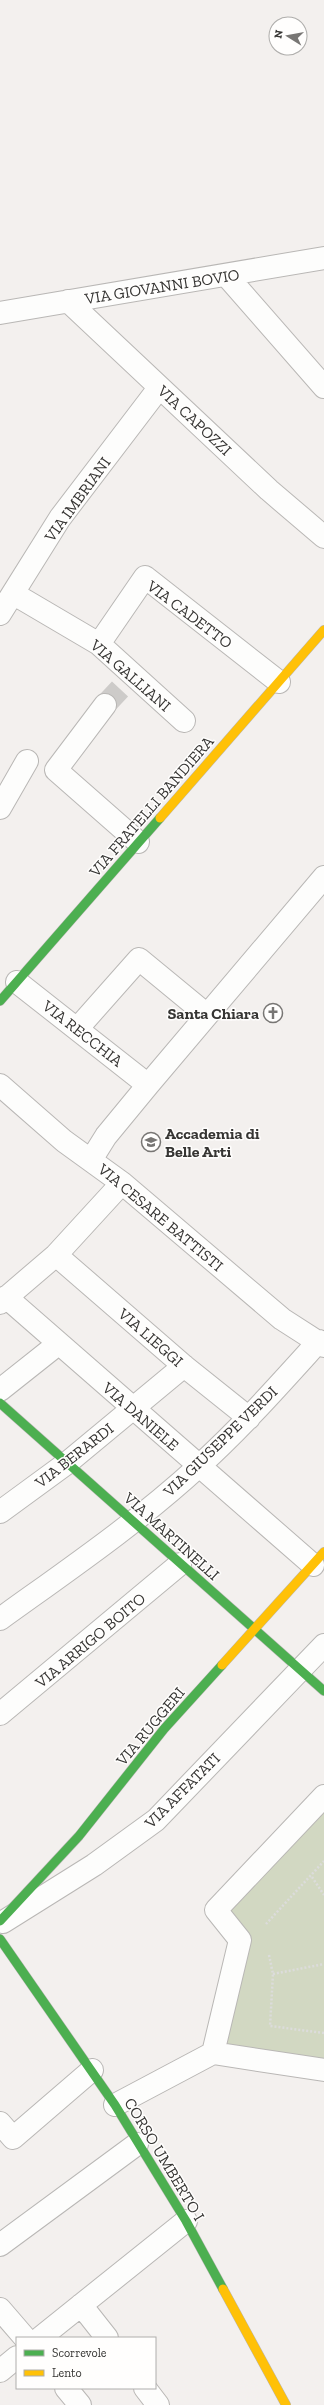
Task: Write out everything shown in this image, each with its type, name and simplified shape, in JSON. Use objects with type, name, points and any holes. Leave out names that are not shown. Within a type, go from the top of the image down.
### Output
[{"type":"street","name":"VIA GIOVANNI BOVIO","points":[[3,318],[68,301],[324,258]]},
{"type":"street","points":[[226,275],[324,387]]},
{"type":"street","name":"VIA CAPOZZI","points":[[68,301],[269,490],[324,537]]},
{"type":"street","name":"VIA IMBRIANI","points":[[0,614],[14,594],[60,518],[159,388]]},
{"type":"street","name":"VIA CADETTO","points":[[99,644],[145,577],[279,682]]},
{"type":"street","name":"VIA GALLIANI","points":[[14,594],[99,644],[184,721]]},
{"type":"street","name":"VIA FRATELLI BANDIERA","points":[[0,1001],[324,630]]},
{"type":"street","points":[[105,705],[56,770],[138,842]]},
{"type":"street","points":[[0,808],[27,761]]},
{"type":"street","points":[[91,1160],[106,1136],[324,877]]},
{"type":"street","points":[[78,1029],[139,959],[207,1015]]},
{"type":"street","name":"VIA RECCHIA","points":[[17,982],[148,1085]]},
{"type":"street","name":"VIA CESARE BATTISTI","points":[[0,1085],[64,1141],[122,1183],[282,1319],[321,1344]]},
{"type":"street","points":[[3,1300],[56,1255],[122,1183]]},
{"type":"street","name":"VIA LIEGGI","points":[[56,1255],[184,1366],[249,1418]]},
{"type":"street","name":"VIA DANIELE","points":[[3,1300],[58,1344],[199,1466],[319,1558]]},
{"type":"street","points":[[0,1390],[58,1344]]},
{"type":"street","name":"VIA GIUSEPPE VERDI","points":[[0,1619],[134,1522],[199,1466],[249,1418],[321,1344]]},
{"type":"street","name":"VIA BERARDI","points":[[0,1512],[67,1463],[184,1366]]},
{"type":"street","name":"VIA MARTINELLI","points":[[0,1403],[324,1691]]},
{"type":"street","name":"VIA RUGGERI","points":[[0,1921],[79,1836],[164,1729],[319,1558]]},
{"type":"street","name":"VIA ARRIGO BOITO","points":[[0,1714],[180,1564]]},
{"type":"street","name":"VIA AFFATATI","points":[[0,1924],[94,1865],[156,1820],[324,1645]]},
{"type":"street","points":[[213,2053],[240,1940],[216,1910],[324,1796]]},
{"type":"street","name":"CORSO UMBERTO I","points":[[0,1939],[116,2106],[137,2144],[186,2221],[286,2405]]},
{"type":"street","points":[[116,2106],[213,2053],[324,2070]]},
{"type":"street","points":[[0,2123],[13,2138],[92,2070]]},
{"type":"street","points":[[0,2244],[137,2144]]},
{"type":"street","points":[[41,2337],[186,2221]]},
{"type":"street","points":[[81,2305],[106,2337]]},
{"type":"street","points":[[0,2309],[24,2337]]},
{"type":"street","points":[[0,2371],[16,2358]]},
{"type":"street","points":[[67,2389],[80,2405]]},
{"type":"street","points":[[146,2389],[158,2405]]},
{"type":"path","points":[[262,1927],[324,1862]]},
{"type":"path","points":[[312,1876],[324,1896]]},
{"type":"path","points":[[268,1950],[273,1974],[270,2026],[324,2033]]},
{"type":"path","points":[[273,1974],[324,1964]]},
{"type":"green space","points":[[324,1809],[324,2062],[222,2047],[248,1939],[228,1912]]},
{"type":"tunnel","points":[[105,705],[133,675]]},
{"type":"traffic: fast","points":[[0,1001],[160,818]]},
{"type":"traffic: fast","points":[[0,1403],[324,1691]]},
{"type":"traffic: fast","points":[[0,1921],[79,1836],[164,1729],[222,1665]]},
{"type":"traffic: fast","points":[[0,1939],[115,2105],[186,2221],[223,2289]]},
{"type":"traffic: slow","points":[[160,818],[324,630]]},
{"type":"traffic: slow","points":[[222,1665],[324,1552]]},
{"type":"traffic: slow","points":[[223,2289],[286,2405]]},
{"type":"place","name":"Santa Chiara","points":[[273,1013]]},
{"type":"place","name":"Accademia di Belle Arti","points":[[151,1142]]}]
